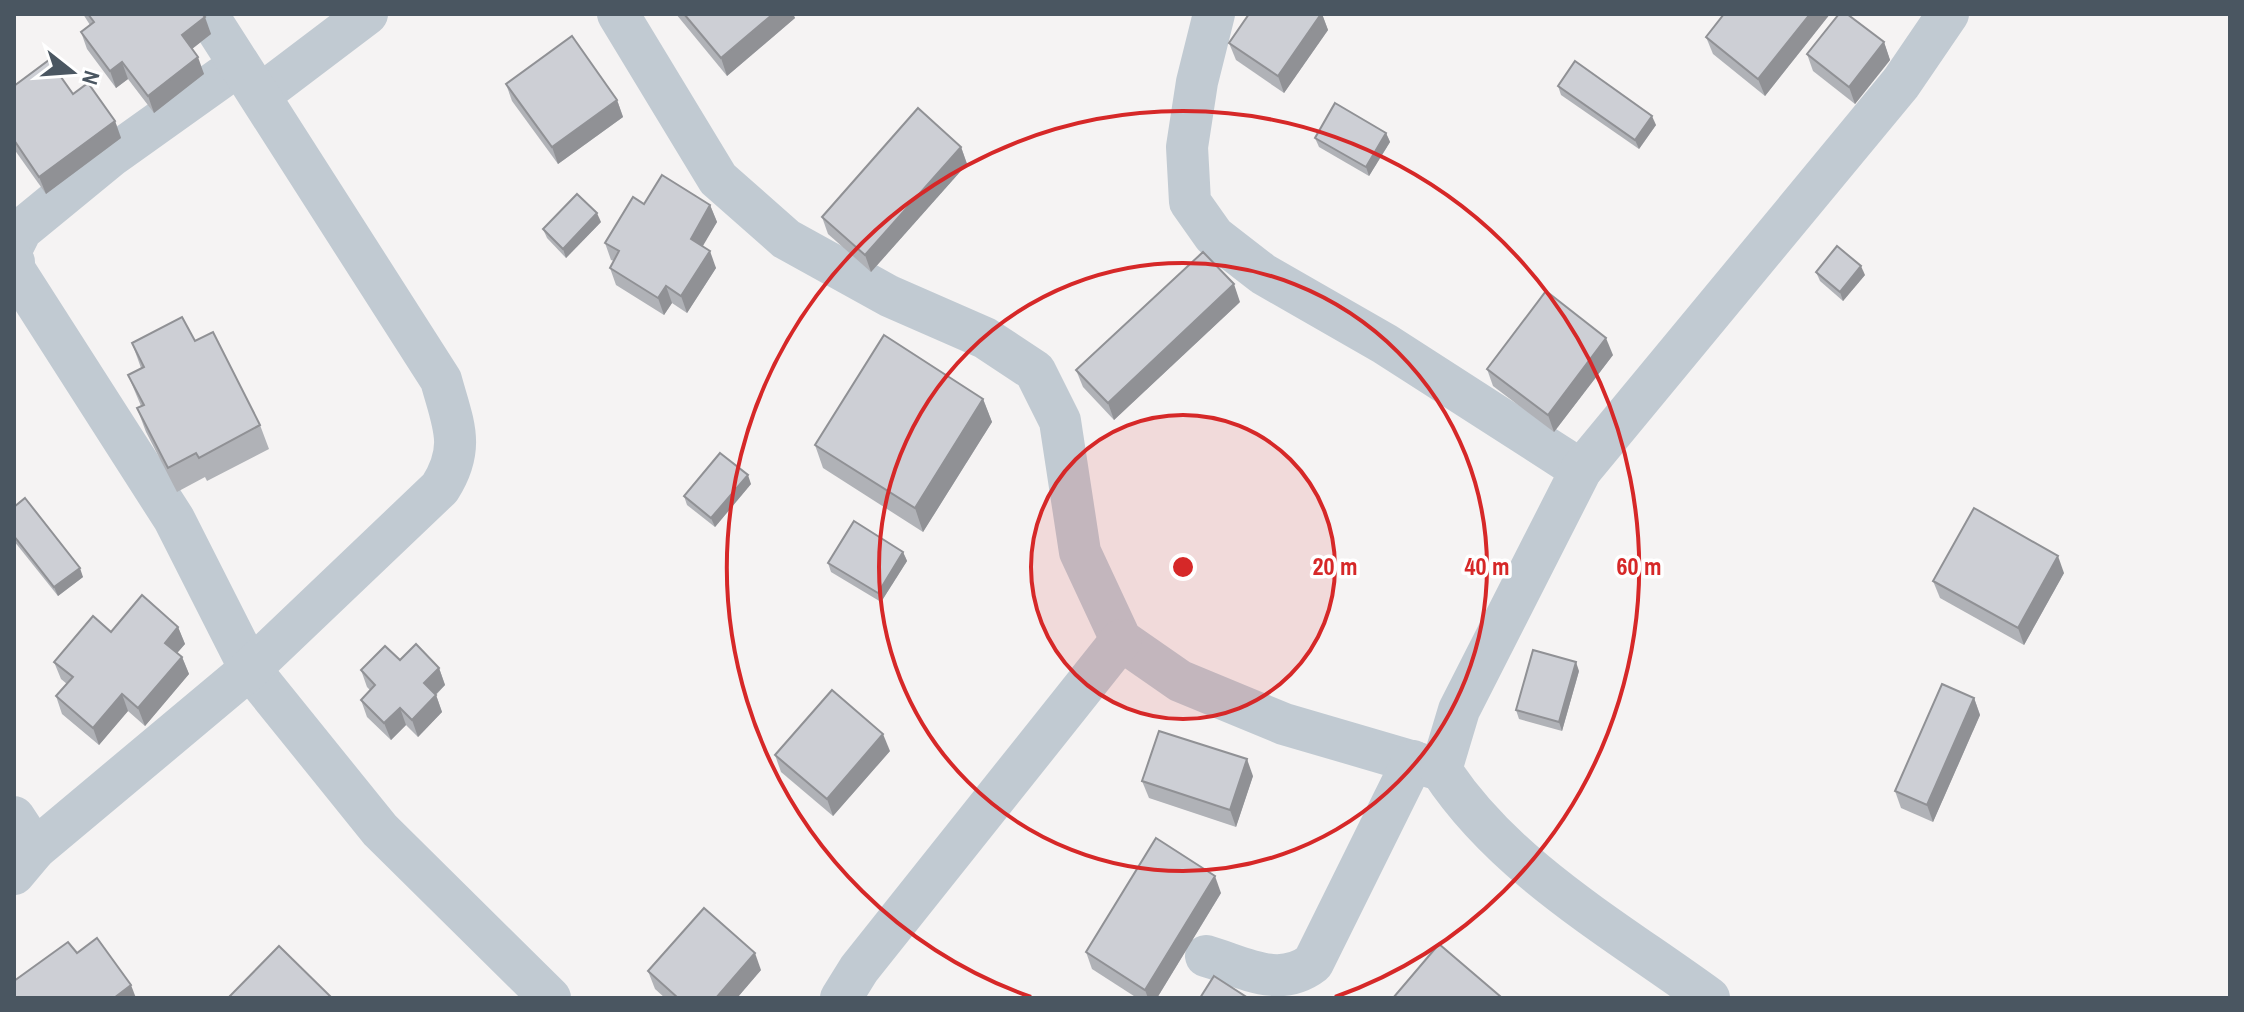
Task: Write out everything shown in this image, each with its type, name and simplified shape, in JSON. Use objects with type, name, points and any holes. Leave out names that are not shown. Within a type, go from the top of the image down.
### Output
[{"type":"street","points":[[21,847],[250,669],[440,488],[451,470],[458,445],[441,380],[207,14]]},
{"type":"street","points":[[14,244],[21,230],[110,157],[367,14]]},
{"type":"street","points":[[618,14],[718,179],[786,239],[889,296],[985,338],[1035,371],[1060,421],[1080,552],[1121,640],[1180,681],[1245,708],[1284,724],[1427,766],[1521,861],[1709,998]]},
{"type":"street","points":[[1214,14],[1197,82],[1187,147],[1190,202],[1214,236],[1263,274],[1385,344],[1581,470]]},
{"type":"street","points":[[1206,956],[1281,978],[1297,975],[1313,963],[1459,710],[1581,470],[1901,83],[1948,14]]},
{"type":"street","points":[[14,262],[14,269],[174,519],[250,669],[380,830],[550,998]]},
{"type":"street","points":[[841,998],[878,946],[1121,640]]},
{"type":"building","points":[[88,14],[202,14],[205,17],[182,35],[198,57],[148,96],[122,62],[110,71],[81,32],[94,22]]},
{"type":"building","points":[[684,14],[773,14],[721,58]]},
{"type":"building","points":[[1249,14],[1321,14],[1278,76],[1229,43]]},
{"type":"building","points":[[1724,14],[1810,14],[1758,79],[1706,37]]},
{"type":"building","points":[[1839,14],[1847,14],[1884,42],[1849,87],[1807,54]]},
{"type":"building","points":[[572,36],[617,100],[552,147],[506,84]]},
{"type":"building","points":[[49,60],[73,94],[88,83],[115,121],[39,177],[14,140],[14,86]]},
{"type":"building","points":[[1575,61],[1652,116],[1635,140],[1558,86]]},
{"type":"building","points":[[1335,103],[1386,133],[1366,167],[1315,138]]},
{"type":"building","points":[[918,108],[961,147],[865,255],[822,217]]},
{"type":"building","points":[[662,175],[710,205],[691,239],[710,251],[681,296],[666,286],[658,298],[610,268],[619,251],[605,243],[633,197],[644,204]]},
{"type":"building","points":[[577,194],[597,213],[563,249],[543,229]]},
{"type":"building","points":[[1837,246],[1861,266],[1840,292],[1816,272]]},
{"type":"building","points":[[1203,252],[1234,284],[1108,403],[1076,370]]},
{"type":"building","points":[[1546,291],[1606,338],[1548,415],[1487,369]]},
{"type":"building","points":[[182,317],[195,341],[213,332],[260,425],[199,458],[196,453],[168,468],[137,408],[144,405],[128,375],[144,367],[132,343]]},
{"type":"building","points":[[884,335],[983,399],[915,508],[815,445]]},
{"type":"building","points":[[720,453],[748,475],[711,518],[684,496]]},
{"type":"building","points":[[25,498],[80,568],[54,587],[14,536],[14,507]]},
{"type":"building","points":[[1974,508],[2058,556],[2018,628],[1933,581]]},
{"type":"building","points":[[854,521],[903,552],[878,593],[828,563]]},
{"type":"building","points":[[142,595],[178,627],[165,643],[182,657],[138,708],[122,694],[93,728],[56,696],[73,677],[54,662],[93,616],[111,632]]},
{"type":"building","points":[[416,644],[439,668],[424,683],[436,695],[412,720],[400,708],[384,723],[361,700],[375,685],[361,670],[385,646],[400,660]]},
{"type":"building","points":[[1533,650],[1576,662],[1559,722],[1516,710]]},
{"type":"building","points":[[1942,684],[1974,698],[1927,805],[1895,791]]},
{"type":"building","points":[[832,690],[883,734],[827,799],[775,755]]},
{"type":"building","points":[[1159,731],[1247,759],[1230,810],[1142,781]]},
{"type":"building","points":[[1156,838],[1215,876],[1145,990],[1086,952]]},
{"type":"building","points":[[704,908],[755,953],[716,998],[678,998],[648,971]]},
{"type":"building","points":[[97,938],[131,985],[114,998],[14,998],[14,981],[68,942],[77,953]]},
{"type":"building","points":[[1439,944],[1501,997],[1501,998],[1393,998]]},
{"type":"building","points":[[279,946],[332,998],[228,998]]},
{"type":"building","points":[[1214,976],[1248,998],[1200,998]]}]
